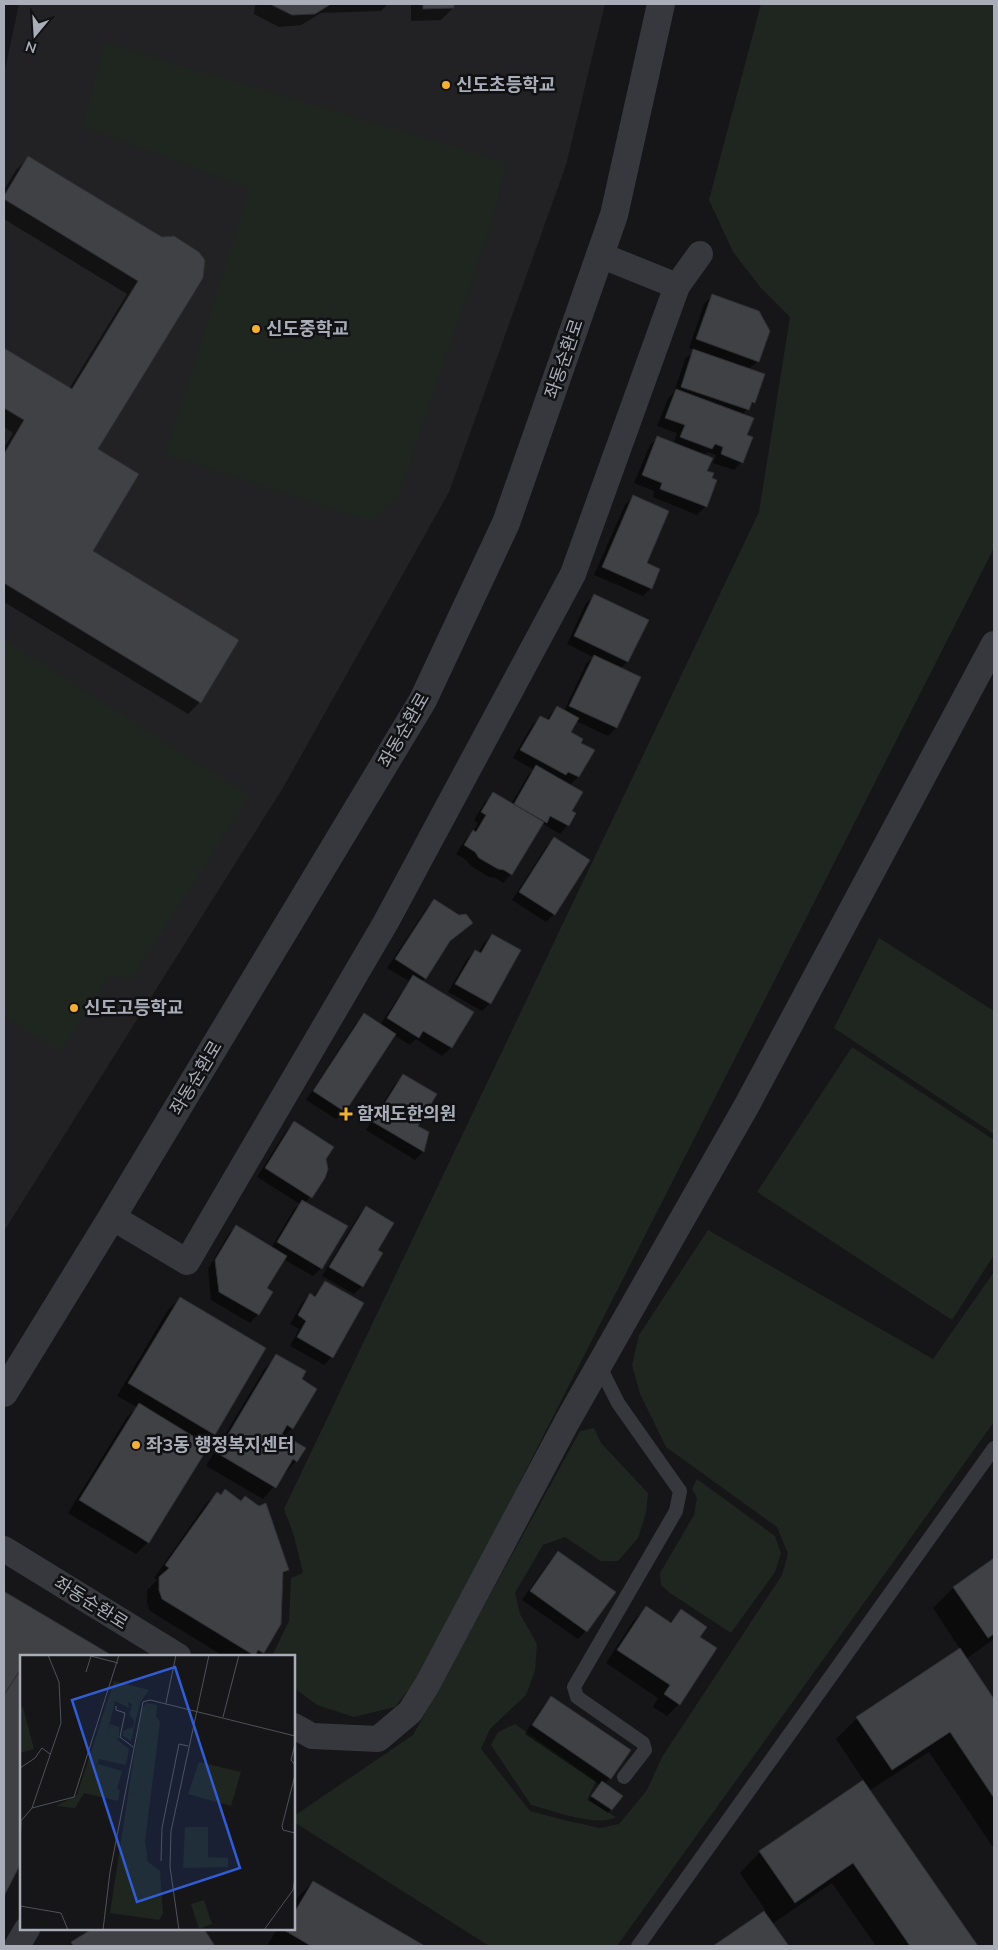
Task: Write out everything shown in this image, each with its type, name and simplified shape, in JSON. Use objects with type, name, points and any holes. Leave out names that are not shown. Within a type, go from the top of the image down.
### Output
[{"type":"street","name":"좌동순환로","points":[[4,1393],[423,700],[506,523],[614,215],[661,4]]},
{"type":"street","points":[[112,1217],[186,1262],[386,922],[573,574],[677,286],[700,254]]},
{"type":"street","points":[[600,255],[677,286]]},
{"type":"street","points":[[295,1727],[312,1736],[378,1738],[410,1712],[427,1685],[599,1365],[747,1105],[994,644]]},
{"type":"street","name":"좌동순환로","points":[[4,1549],[176,1655]]},
{"type":"street","points":[[17,1946],[26,1930]]},
{"type":"lane","points":[[599,1365],[618,1403],[680,1490],[676,1511],[574,1687],[577,1697],[643,1743],[645,1750],[624,1776]]},
{"type":"lane","points":[[638,1946],[994,1448]]},
{"type":"shaded area","name":"신도중학교","points":[[19,4],[605,4],[566,165],[449,492],[284,786],[4,1231],[4,74]]},
{"type":"shaded area","points":[[761,4],[994,4],[994,548],[425,1669],[395,1707],[354,1717],[317,1705],[295,1689],[295,1655],[272,1655],[289,1621],[291,1578],[303,1573],[294,1536],[284,1509],[759,512],[790,317],[761,288],[733,252],[709,200]]},
{"type":"shaded area","points":[[105,43],[507,162],[492,222],[397,499],[370,521],[165,454],[250,189],[82,125]]},
{"type":"shaded area","name":"신도고등학교","points":[[4,639],[249,796],[132,979],[110,974],[61,1052],[4,1016]]},
{"type":"shaded area","points":[[879,938],[994,1011],[994,1134],[834,1028]]},
{"type":"shaded area","points":[[852,1047],[994,1140],[994,1255],[952,1320],[757,1192]]},
{"type":"shaded area","points":[[708,1230],[933,1359],[994,1272],[994,1422],[617,1946],[489,1946],[295,1823],[295,1815],[413,1735],[580,1431],[594,1428],[601,1443],[648,1493],[646,1513],[638,1538],[618,1561],[601,1561],[565,1537],[543,1545],[515,1593],[520,1614],[537,1644],[535,1671],[526,1695],[490,1729],[481,1749],[530,1811],[568,1821],[600,1828],[619,1824],[647,1790],[662,1757],[782,1575],[788,1554],[777,1527],[666,1447],[640,1394],[632,1365],[639,1335]]},
{"type":"shaded area","points":[[697,1479],[775,1536],[781,1553],[775,1572],[731,1633],[670,1593],[661,1585],[660,1573],[694,1515],[697,1498],[692,1489]]},
{"type":"shaded area","points":[[515,1724],[596,1781],[587,1800],[616,1817],[608,1820],[586,1819],[531,1805],[491,1745],[498,1732]]},
{"type":"building","points":[[270,4],[331,4],[315,14],[292,15]]},
{"type":"building","points":[[423,4],[454,4],[454,8],[423,9]]},
{"type":"building","points":[[28,156],[162,237],[174,236],[199,252],[205,260],[203,278],[98,449],[139,474],[93,551],[239,640],[201,703],[4,583],[4,454],[24,420],[4,408],[4,348],[72,389],[138,281],[4,199]]},
{"type":"building","points":[[712,294],[759,311],[770,331],[759,362],[696,339]]},
{"type":"building","points":[[693,349],[765,374],[755,403],[752,402],[749,410],[681,387]]},
{"type":"building","points":[[676,389],[754,418],[747,435],[753,437],[743,463],[721,454],[723,447],[715,444],[712,449],[680,437],[685,425],[665,418]]},
{"type":"building","points":[[657,436],[713,458],[707,471],[714,473],[712,478],[717,480],[707,507],[660,489],[662,483],[642,475]]},
{"type":"building","points":[[633,495],[669,511],[647,563],[660,569],[652,589],[602,567]]},
{"type":"building","points":[[594,594],[649,620],[628,662],[574,636]]},
{"type":"building","points":[[594,655],[641,677],[617,728],[569,706]]},
{"type":"building","points":[[557,706],[579,718],[571,732],[583,739],[581,743],[595,750],[579,777],[568,772],[566,775],[520,750],[540,716],[549,720]]},
{"type":"building","points":[[536,765],[583,792],[572,811],[576,813],[569,826],[550,816],[547,823],[514,804]]},
{"type":"building","points":[[493,792],[544,822],[512,875],[479,858],[475,852],[464,845],[473,830],[476,832],[486,815],[481,812]]},
{"type":"building","points":[[554,837],[590,860],[555,915],[519,892]]},
{"type":"building","points":[[434,899],[459,915],[466,914],[473,923],[450,941],[426,979],[395,959]]},
{"type":"building","points":[[492,934],[521,950],[491,1004],[455,984],[475,950],[481,953]]},
{"type":"building","points":[[413,975],[474,1012],[452,1048],[423,1031],[419,1038],[387,1018]]},
{"type":"building","points":[[364,1013],[396,1034],[345,1112],[313,1091]]},
{"type":"building","points":[[403,1074],[437,1094],[418,1126],[429,1132],[424,1152],[373,1122]]},
{"type":"building","points":[[294,1121],[334,1147],[326,1159],[328,1169],[325,1178],[312,1198],[265,1168]]},
{"type":"building","points":[[302,1200],[348,1226],[322,1269],[277,1242]]},
{"type":"building","points":[[366,1206],[394,1223],[378,1250],[383,1253],[363,1287],[329,1267]]},
{"type":"building","points":[[236,1225],[287,1256],[267,1288],[273,1292],[259,1315],[219,1292],[215,1260]]},
{"type":"building","points":[[325,1281],[364,1303],[333,1358],[297,1337],[306,1321],[298,1315],[310,1293],[315,1297]]},
{"type":"building","points":[[180,1297],[266,1348],[215,1435],[128,1383]]},
{"type":"building","points":[[276,1354],[306,1371],[302,1379],[317,1389],[293,1429],[287,1425],[282,1434],[306,1448],[297,1462],[293,1459],[276,1488],[217,1453]]},
{"type":"building","points":[[139,1403],[209,1446],[149,1543],[79,1500]]},
{"type":"building","points":[[225,1489],[241,1501],[245,1496],[259,1506],[266,1503],[289,1570],[283,1572],[281,1624],[264,1653],[258,1650],[256,1655],[253,1655],[162,1599],[159,1590],[159,1577],[169,1568],[165,1565],[217,1492],[221,1495]]},
{"type":"building","points":[[558,1551],[616,1592],[587,1632],[530,1591]]},
{"type":"building","points":[[994,1558],[994,1634],[988,1638],[953,1587]]},
{"type":"building","points":[[5,1592],[111,1655],[20,1655],[20,1671],[4,1695]]},
{"type":"building","points":[[646,1606],[671,1623],[681,1609],[707,1627],[700,1637],[717,1648],[680,1705],[664,1694],[670,1685],[617,1650]]},
{"type":"building","points":[[960,1648],[994,1699],[994,1798],[950,1732],[892,1770],[856,1717]]},
{"type":"building","points":[[20,1671],[20,1865],[4,1896],[4,1695]]},
{"type":"building","points":[[551,1696],[631,1750],[611,1779],[532,1725]]},
{"type":"building","points":[[863,1780],[978,1946],[910,1946],[853,1863],[795,1903],[759,1851]]},
{"type":"building","points":[[602,1781],[623,1796],[612,1810],[591,1796]]},
{"type":"building","points":[[313,1881],[425,1946],[311,1946],[284,1930],[295,1930],[295,1911]]},
{"type":"building","points":[[764,1911],[789,1946],[713,1946]]},
{"type":"building","points":[[90,1930],[205,1930],[215,1946],[73,1946],[71,1942]]},
{"type":"place","name":"신도초등학교","points":[[446,85]]},
{"type":"place","name":"신도중학교","points":[[256,329]]},
{"type":"place","name":"신도고등학교","points":[[74,1008]]},
{"type":"place","name":"함재도한의원","points":[[346,1114]]},
{"type":"place","name":"좌3동 행정복지센터","points":[[136,1445]]}]
